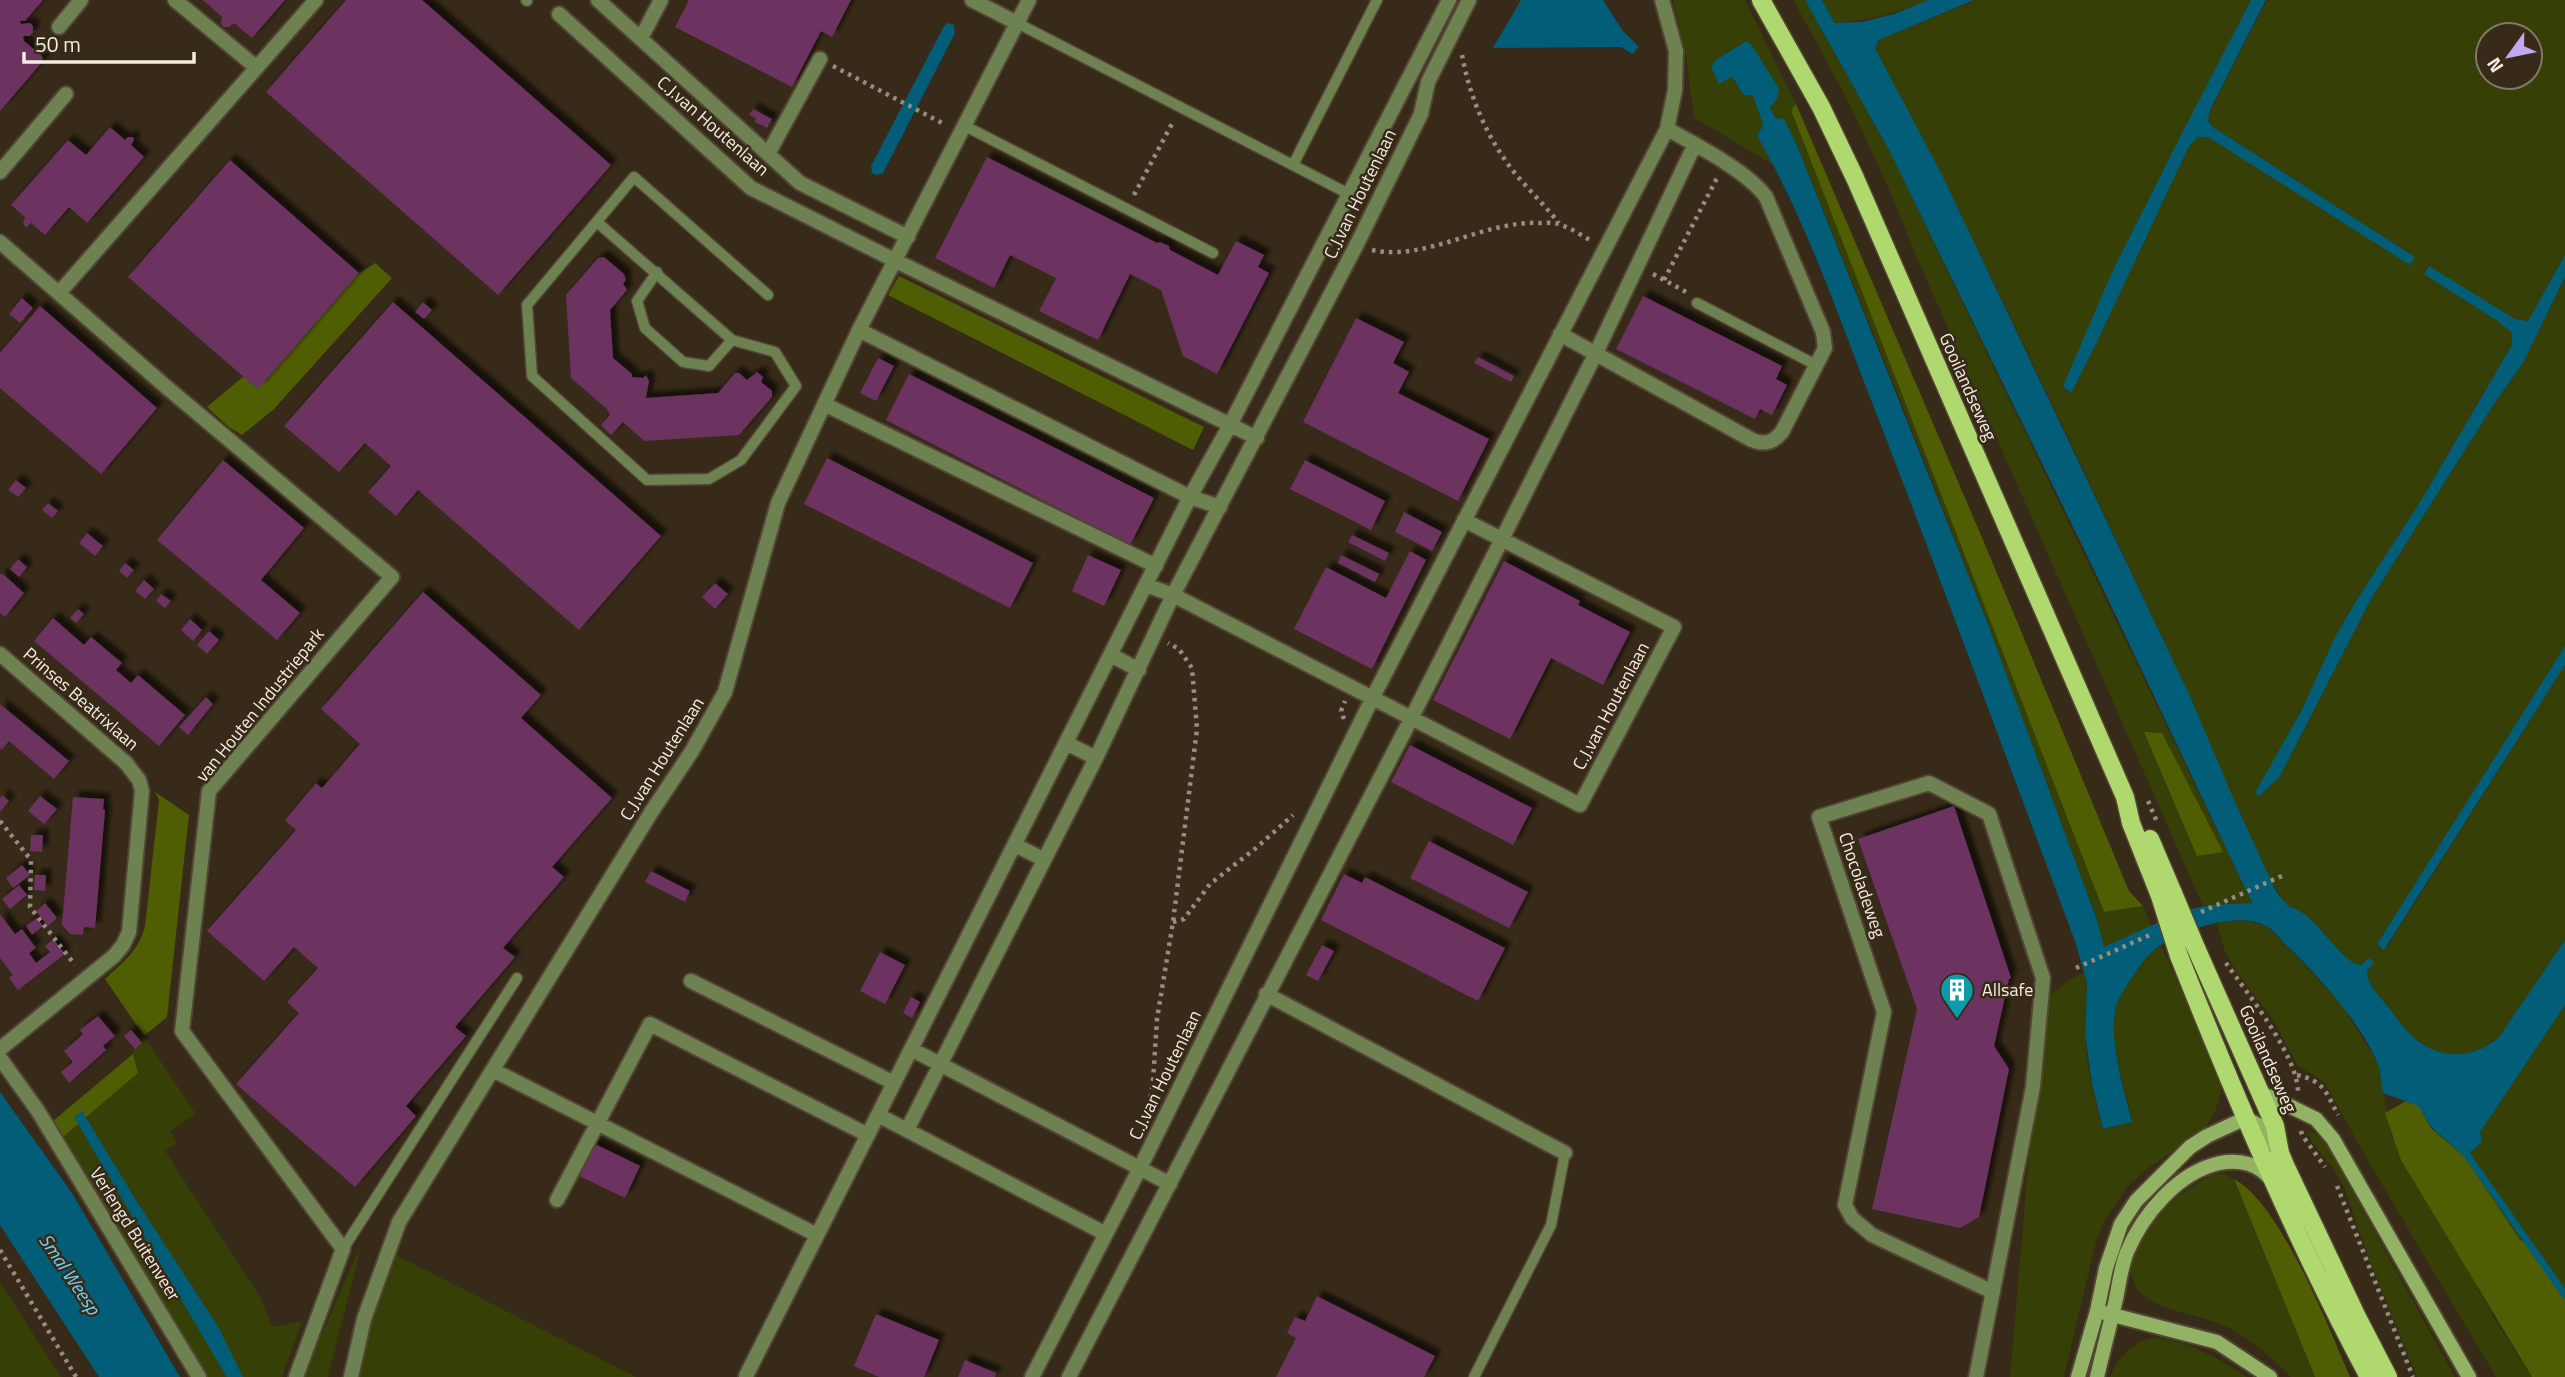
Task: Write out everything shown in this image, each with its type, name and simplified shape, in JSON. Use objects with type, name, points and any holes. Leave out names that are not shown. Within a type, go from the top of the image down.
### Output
[{"type":"main road","name":"Gooilandseweg","points":[[1760,0],[1821,107],[1855,178],[2125,797],[2131,823],[2166,895],[2196,948],[2275,1126],[2280,1153],[2332,1267],[2388,1377]]},
{"type":"main road","name":"Gooilandseweg","points":[[2166,895],[2179,956],[2246,1118],[2326,1296],[2369,1377]]},
{"type":"street","points":[[59,27],[81,0]]},
{"type":"street","points":[[175,0],[256,67]]},
{"type":"street","points":[[59,293],[316,0]]},
{"type":"street","name":"C.J.van Houtenlaan","points":[[598,0],[800,183],[908,237]]},
{"type":"street","points":[[641,38],[661,0]]},
{"type":"street","points":[[972,0],[1017,23]]},
{"type":"street","name":"C.J.van Houtenlaan","points":[[351,1377],[364,1319],[399,1222],[652,811],[692,751],[725,692],[778,503],[859,330],[1029,0]]},
{"type":"street","name":"C.J.van Houtenlaan","points":[[746,1376],[1146,585],[1449,0]]},
{"type":"street","name":"C.J.van Houtenlaan","points":[[907,1130],[1043,859],[1097,758],[1173,595],[1357,244],[1421,114],[1428,82],[1469,0]]},
{"type":"street","name":"C.J.van Houtenlaan","points":[[1032,1377],[1140,1168],[1373,697],[1667,130],[1675,90],[1676,51],[1662,0]]},
{"type":"street","name":"C.J.van Houtenlaan","points":[[559,14],[751,188],[1256,438]]},
{"type":"street","name":"C.J.van Houtenlaan","points":[[768,154],[820,60]]},
{"type":"street","points":[[0,172],[66,94]]},
{"type":"street","points":[[1560,334],[1752,440],[1765,443],[1777,438],[1782,432],[1825,348],[1823,332],[1766,197],[1759,188],[1695,144],[1667,130]]},
{"type":"street","points":[[1069,1377],[1412,717],[1595,353],[1695,144]]},
{"type":"street","name":"van Houten Industriepark","points":[[0,242],[164,385],[392,577],[209,791],[182,1031],[343,1249]]},
{"type":"street","points":[[859,330],[1191,497],[1220,508]]},
{"type":"street","points":[[824,404],[1156,566]]},
{"type":"street","name":"C.J.van Houtenlaan","points":[[1146,585],[1173,595],[1580,805],[1674,627],[1464,520]]},
{"type":"street","name":"Prinses Beatrixlaan","points":[[0,654],[126,763],[139,780],[142,791],[129,932],[123,945],[114,956],[0,1049]]},
{"type":"street","points":[[1111,655],[1139,670]]},
{"type":"street","points":[[1066,743],[1097,758]]},
{"type":"street","name":"Chocoladeweg","points":[[1976,1377],[1993,1292],[2033,1087],[2043,978],[1989,814],[1929,783],[1819,817],[1884,1012],[1845,1205],[1852,1218],[1872,1235],[1993,1292]]},
{"type":"street","points":[[1015,845],[1043,859]]},
{"type":"street","points":[[691,981],[894,1083]]},
{"type":"street","points":[[1266,995],[1565,1153]]},
{"type":"street","points":[[557,1200],[650,1024],[868,1135]]},
{"type":"street","name":"C.J.van Houtenlaan","points":[[911,1049],[1170,1184]]},
{"type":"street","name":"Verlengd Buitenveer","points":[[0,1058],[38,1111],[199,1377]]},
{"type":"street","points":[[493,1070],[817,1235]]},
{"type":"street","points":[[2260,1095],[2271,1097],[2316,1119],[2333,1139],[2469,1377]]},
{"type":"street","points":[[878,1115],[1106,1234]]},
{"type":"street","points":[[2078,1377],[2106,1268],[2121,1224],[2136,1201],[2190,1147],[2246,1118],[2260,1126],[2280,1153]]},
{"type":"street","points":[[2097,1377],[2126,1254],[2142,1224],[2160,1201],[2206,1166],[2227,1162],[2242,1162],[2262,1171],[2277,1188]]},
{"type":"street","points":[[296,1377],[343,1249]]},
{"type":"street","points":[[2097,1311],[2217,1342],[2270,1377]]},
{"type":"lane","points":[[1293,165],[1377,0]]},
{"type":"lane","points":[[1017,23],[1349,194]]},
{"type":"lane","points":[[963,129],[1213,253]]},
{"type":"lane","points":[[597,222],[732,340],[775,352],[796,386],[741,460],[709,479],[647,480],[532,376],[527,305],[634,177],[768,295]]},
{"type":"lane","points":[[657,272],[637,301],[645,328],[683,362],[709,366],[732,340]]},
{"type":"lane","points":[[1697,303],[1816,365]]},
{"type":"lane","points":[[343,1249],[517,978]]},
{"type":"lane","points":[[1474,1377],[1551,1225],[1565,1153]]},
{"type":"path","points":[[1448,43],[1461,50],[1466,79],[1479,113],[1517,176],[1560,224],[1605,248]]},
{"type":"path","points":[[820,60],[917,111],[963,129]]},
{"type":"path","points":[[1127,209],[1181,107]]},
{"type":"path","points":[[1664,280],[1724,164]]},
{"type":"path","points":[[1357,244],[1374,251],[1393,253],[1446,243],[1500,227],[1531,222],[1560,224]]},
{"type":"path","points":[[1637,265],[1699,299],[1697,303]]},
{"type":"path","points":[[1148,1112],[1157,1019],[1173,922],[1197,729],[1192,668],[1179,649],[1155,635]]},
{"type":"path","points":[[1344,724],[1341,708],[1352,686]]},
{"type":"path","points":[[1173,922],[1184,919],[1210,884],[1256,848],[1296,811]]},
{"type":"path","points":[[0,821],[31,860],[30,907],[86,979]]},
{"type":"path","name":"Gooilandseweg","points":[[2220,955],[2260,1011],[2297,1075]]},
{"type":"path","name":"Gooilandseweg","points":[[2298,1111],[2302,1135],[2333,1177],[2413,1377]]},
{"type":"path","points":[[0,1250],[76,1377]]},
{"type":"green space","points":[[1673,0],[1745,0],[1796,104],[1791,110],[2104,912],[2143,906],[2152,927],[2104,948],[2097,920],[1986,619],[1897,392],[1798,148],[1770,108],[1777,99],[1746,41],[1716,60],[1744,95],[1753,96],[1763,125],[1757,136],[1774,165],[1694,118],[1686,55]]},
{"type":"green space","points":[[1793,0],[1805,0],[1890,152],[2252,903],[2203,906],[1874,156]]},
{"type":"green space","points":[[1822,0],[1928,0],[1883,16],[1835,23]]},
{"type":"green space","points":[[1976,0],[2252,0],[2063,385],[2189,146],[2198,137],[2208,137],[2415,257],[2213,127],[2208,121],[2210,111],[2267,0],[2565,0],[2565,255],[2528,321],[2515,319],[2428,266],[2424,273],[2500,322],[2512,334],[2512,345],[2420,502],[2335,637],[2301,711],[2256,793],[2259,796],[2279,778],[2371,599],[2496,401],[2523,363],[2565,277],[2565,646],[2377,944],[2385,950],[2565,665],[2565,940],[2499,1037],[2489,1045],[2456,1054],[2433,1050],[2422,1044],[2406,1029],[2372,985],[2367,970],[2373,963],[2356,965],[2350,961],[2307,916],[2288,906],[2277,890],[2240,815],[2176,667],[2029,356],[1875,48],[1879,40]]},
{"type":"green space","points":[[1796,104],[1986,547],[2129,891],[2143,906],[2104,912],[1791,110]]},
{"type":"green space","points":[[375,263],[392,278],[273,410],[242,435],[207,407],[244,376],[258,388],[357,275]]},
{"type":"green space","points":[[899,276],[1204,427],[1193,450],[888,295]]},
{"type":"green space","points":[[2144,732],[2162,733],[2223,852],[2197,856]]},
{"type":"green space","points":[[155,792],[189,815],[167,1017],[144,1036],[105,979],[134,949],[145,926],[159,800]]},
{"type":"green space","points":[[2216,921],[2248,921],[2266,926],[2344,1008],[2378,1063],[2391,1134],[2497,1323],[2532,1377],[2496,1377],[2324,1082],[2297,1065],[2274,1021],[2235,970],[2225,951]]},
{"type":"green space","points":[[2161,946],[2216,1065],[2222,1089],[2215,1112],[2204,1130],[2147,1169],[2127,1187],[2105,1220],[2096,1241],[2064,1377],[2010,1377],[2039,1037],[2047,998],[2070,979],[2084,973],[2087,1057],[2103,1129],[2132,1122],[2115,1048],[2113,1033],[2116,1005],[2127,984],[2152,951]]},
{"type":"green space","points":[[2565,1005],[2565,1319],[2460,1164],[2497,1104]]},
{"type":"green space","points":[[144,1036],[196,1114],[170,1131],[177,1143],[165,1151],[261,1298],[272,1327],[302,1321],[282,1377],[204,1377],[63,1137],[138,1073],[133,1054],[135,1043]]},
{"type":"green space","points":[[133,1054],[138,1073],[63,1137],[53,1121]]},
{"type":"green space","points":[[2406,1101],[2419,1106],[2431,1128],[2465,1157],[2520,1240],[2535,1248],[2565,1294],[2565,1377],[2532,1377],[2401,1160],[2385,1113]]},
{"type":"green space","points":[[2307,1130],[2320,1137],[2330,1151],[2455,1377],[2417,1377],[2369,1259],[2344,1187],[2312,1142]]},
{"type":"green space","points":[[2214,1174],[2224,1174],[2234,1179],[2315,1377],[2291,1377],[2263,1351],[2231,1329],[2159,1305],[2141,1293],[2135,1284],[2130,1269],[2135,1253],[2151,1225],[2173,1201]]},
{"type":"green space","points":[[2234,1179],[2251,1192],[2269,1213],[2285,1239],[2316,1299],[2350,1377],[2315,1377]]},
{"type":"green space","points":[[361,1247],[328,1377],[303,1377],[355,1258]]},
{"type":"green space","points":[[394,1254],[636,1377],[357,1377],[378,1296]]},
{"type":"green space","points":[[0,1282],[61,1377],[0,1377]]},
{"type":"green space","points":[[2153,1338],[2178,1342],[2202,1351],[2247,1377],[2110,1377],[2127,1352],[2139,1343]]},
{"type":"water","points":[[1521,0],[1603,0],[1622,30],[1639,47],[1632,54],[1621,47],[1493,48]]},
{"type":"water","points":[[1805,0],[1822,0],[1835,23],[1862,22],[1894,14],[1928,0],[1974,0],[1879,40],[1875,48],[1942,175],[2189,694],[2276,891],[2288,906],[2308,917],[2353,962],[2361,965],[2369,958],[2374,962],[2367,971],[2378,994],[2412,1036],[2433,1050],[2444,1053],[2478,1050],[2499,1037],[2565,940],[2565,1005],[2480,1132],[2482,1142],[2465,1157],[2431,1127],[2419,1106],[2383,1093],[2378,1066],[2360,1031],[2337,999],[2310,969],[2269,927],[2239,920],[2209,925],[2166,942],[2151,953],[2133,976],[2118,1001],[2114,1020],[2115,1049],[2132,1122],[2103,1129],[2092,1084],[2085,1034],[2087,984],[2076,944],[1824,277],[1793,205],[1757,136],[1763,125],[1753,96],[1744,95],[1732,77],[1719,84],[1711,67],[1716,60],[1746,41],[1751,44],[1779,89],[1777,99],[1770,108],[1776,118],[1784,119],[1798,148],[1986,619],[2097,920],[2104,947],[2183,911],[2210,905],[2252,903],[2098,578],[1890,152]]},
{"type":"water","points":[[2251,0],[2266,0],[2210,110],[2208,121],[2213,127],[2415,257],[2410,265],[2208,137],[2198,137],[2189,146],[2071,393],[2063,386],[2113,270]]},
{"type":"water","points":[[947,23],[954,25],[955,33],[883,173],[876,175],[872,173],[871,166]]},
{"type":"water","points":[[2565,255],[2565,277],[2523,363],[2496,401],[2371,599],[2279,778],[2259,796],[2255,793],[2301,711],[2335,637],[2420,502],[2512,345],[2512,333],[2499,322],[2424,274],[2429,266],[2515,319],[2528,321]]},
{"type":"water","points":[[2565,646],[2565,665],[2384,950],[2377,944]]},
{"type":"water","name":"Smal Weesp","points":[[0,1092],[72,1193],[180,1377],[99,1377],[0,1225]]},
{"type":"water","points":[[82,1111],[219,1328],[243,1377],[227,1377],[222,1369],[74,1117]]},
{"type":"building","points":[[0,0],[43,0],[25,21],[20,21],[21,24],[30,23],[33,26],[30,36],[23,36],[24,41],[42,56],[43,61],[0,111]]},
{"type":"building","points":[[203,0],[285,0],[252,38],[234,23],[224,27],[221,24],[222,17]]},
{"type":"building","points":[[346,0],[422,0],[611,165],[498,295],[266,92]]},
{"type":"building","points":[[689,0],[851,0],[832,37],[821,31],[792,87],[675,27]]},
{"type":"building","points":[[753,109],[772,119],[767,128],[755,122],[756,118],[749,115]]},
{"type":"building","points":[[110,127],[125,140],[133,137],[131,145],[144,157],[87,223],[69,207],[45,235],[31,223],[26,227],[23,224],[25,217],[11,205],[68,140],[86,155]]},
{"type":"building","points":[[987,157],[1157,243],[1169,246],[1170,250],[1218,275],[1236,241],[1264,255],[1258,267],[1269,273],[1217,374],[1183,356],[1161,290],[1130,274],[1098,340],[1039,311],[1056,278],[1010,255],[994,288],[935,258]]},
{"type":"building","points":[[230,160],[359,273],[258,389],[128,277]]},
{"type":"building","points":[[604,257],[624,274],[626,280],[623,283],[627,290],[610,310],[613,358],[632,374],[632,377],[643,378],[646,375],[649,381],[646,398],[718,393],[735,373],[747,380],[757,372],[763,377],[761,382],[772,391],[772,397],[739,435],[644,441],[623,422],[611,435],[601,425],[610,415],[607,409],[571,378],[566,295],[598,258]]},
{"type":"building","points":[[1643,296],[1782,366],[1776,379],[1787,385],[1772,415],[1760,409],[1755,419],[1616,349]]},
{"type":"building","points":[[22,298],[33,308],[20,323],[9,314]]},
{"type":"building","points":[[393,302],[661,536],[579,630],[418,490],[396,516],[368,492],[391,466],[365,443],[339,472],[284,426]]},
{"type":"building","points":[[423,302],[432,310],[424,319],[415,312]]},
{"type":"building","points":[[40,306],[157,408],[101,474],[0,388],[0,353]]},
{"type":"building","points":[[1356,318],[1404,342],[1393,363],[1409,372],[1398,393],[1489,439],[1458,501],[1303,422]]},
{"type":"building","points":[[1478,357],[1514,376],[1511,382],[1474,363]]},
{"type":"building","points":[[878,358],[894,366],[876,401],[860,393]]},
{"type":"building","points":[[909,374],[1154,498],[1130,545],[886,420]]},
{"type":"building","points":[[827,458],[1033,563],[1010,608],[804,504]]},
{"type":"building","points":[[223,460],[304,528],[261,580],[300,613],[277,640],[157,540]]},
{"type":"building","points":[[1305,460],[1385,501],[1371,530],[1290,489]]},
{"type":"building","points":[[16,480],[26,488],[18,497],[8,490]]},
{"type":"building","points":[[48,503],[58,511],[52,518],[42,510]]},
{"type":"building","points":[[1404,512],[1442,532],[1432,551],[1395,532]]},
{"type":"building","points":[[87,533],[103,546],[95,556],[79,543]]},
{"type":"building","points":[[1352,535],[1389,553],[1385,561],[1348,542]]},
{"type":"building","points":[[1410,551],[1426,560],[1372,669],[1294,629],[1326,567],[1386,598]]},
{"type":"building","points":[[1088,555],[1121,570],[1104,606],[1072,591]]},
{"type":"building","points":[[1341,555],[1379,574],[1375,582],[1338,563]]},
{"type":"building","points":[[18,559],[27,567],[19,577],[10,569]]},
{"type":"building","points":[[1504,561],[1580,601],[1578,605],[1630,632],[1603,685],[1551,658],[1510,739],[1433,700]]},
{"type":"building","points":[[125,563],[134,570],[127,578],[119,571]]},
{"type":"building","points":[[0,574],[24,593],[5,617],[0,613]]},
{"type":"building","points":[[144,580],[154,589],[145,599],[135,591]]},
{"type":"building","points":[[715,583],[728,594],[715,609],[702,597]]},
{"type":"building","points":[[423,592],[541,695],[521,718],[612,798],[552,867],[564,877],[503,948],[515,957],[455,1027],[466,1036],[406,1106],[416,1116],[355,1187],[236,1084],[299,1013],[287,1002],[318,968],[294,947],[264,981],[207,931],[296,830],[285,820],[316,783],[322,788],[360,744],[321,709]]},
{"type":"building","points":[[161,594],[171,601],[165,608],[156,601]]},
{"type":"building","points":[[78,609],[84,614],[76,623],[70,618]]},
{"type":"building","points":[[53,618],[84,645],[91,637],[122,663],[116,670],[131,683],[138,675],[185,715],[159,746],[34,641]]},
{"type":"building","points":[[190,619],[202,630],[193,641],[181,630]]},
{"type":"building","points":[[209,631],[219,640],[207,654],[197,645]]},
{"type":"building","points":[[206,697],[213,704],[188,735],[179,727]]},
{"type":"building","points":[[0,704],[69,761],[54,779],[9,741],[2,750],[0,748]]},
{"type":"building","points":[[1410,745],[1532,808],[1513,845],[1391,782]]},
{"type":"building","points":[[2,795],[9,801],[0,812],[0,798]]},
{"type":"building","points":[[40,796],[57,809],[44,824],[28,811]]},
{"type":"building","points":[[73,797],[104,799],[105,810],[95,928],[84,927],[83,935],[70,934],[62,925]]},
{"type":"building","name":"Allsafe","points":[[1954,806],[2011,978],[1994,1046],[2009,1069],[1979,1217],[1960,1228],[1872,1209],[1917,1009],[1858,839]]},
{"type":"building","points":[[31,835],[43,835],[42,852],[30,851]]},
{"type":"building","points":[[1429,841],[1528,892],[1509,928],[1410,878]]},
{"type":"building","points":[[22,865],[30,875],[13,888],[6,878]]},
{"type":"building","points":[[651,871],[690,891],[685,902],[645,882]]},
{"type":"building","points":[[1344,874],[1362,883],[1365,877],[1505,948],[1478,1001],[1321,920]]},
{"type":"building","points":[[35,875],[46,875],[45,891],[34,890]]},
{"type":"building","points":[[19,885],[27,895],[10,909],[2,899]]},
{"type":"building","points":[[45,903],[57,918],[48,926],[36,911]]},
{"type":"building","points":[[0,914],[15,934],[22,929],[36,948],[29,953],[36,963],[50,952],[45,946],[53,939],[65,954],[18,990],[9,978],[13,975],[0,958]]},
{"type":"building","points":[[37,918],[43,926],[32,935],[26,926]]},
{"type":"building","points":[[1322,945],[1334,951],[1318,981],[1306,975]]},
{"type":"building","points":[[880,952],[905,965],[885,1004],[860,991]]},
{"type":"building","points":[[911,997],[920,1002],[912,1018],[903,1013]]},
{"type":"building","points":[[98,1016],[115,1036],[103,1046],[106,1050],[69,1083],[61,1072],[73,1062],[64,1051],[83,1034],[80,1030]]},
{"type":"building","points":[[131,1030],[142,1043],[135,1049],[124,1036]]},
{"type":"building","points":[[593,1143],[640,1166],[625,1198],[577,1175]]},
{"type":"building","points":[[1317,1296],[1435,1356],[1424,1377],[1276,1377],[1296,1338],[1287,1333],[1295,1317],[1305,1321]]},
{"type":"building","points":[[876,1314],[939,1340],[924,1377],[879,1377],[854,1366]]},
{"type":"building","points":[[965,1360],[996,1373],[995,1377],[958,1377]]},
{"type":"waterway","points":[[2463,1149],[2565,1295]]},
{"type":"place","name":"Allsafe","points":[[1957,1020]]}]
